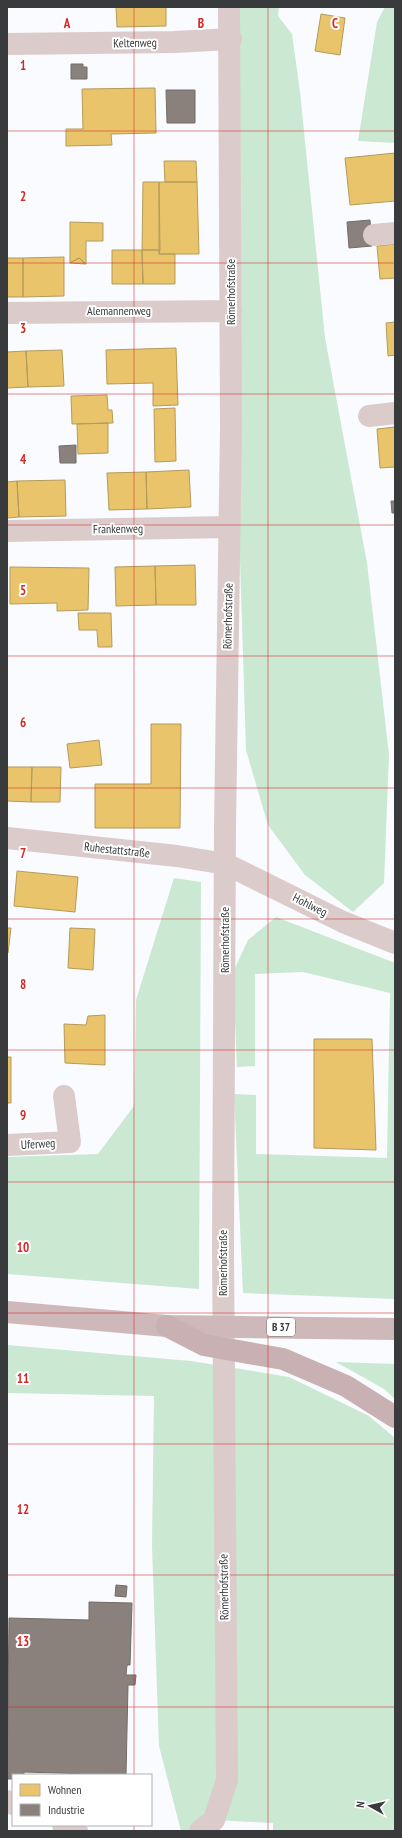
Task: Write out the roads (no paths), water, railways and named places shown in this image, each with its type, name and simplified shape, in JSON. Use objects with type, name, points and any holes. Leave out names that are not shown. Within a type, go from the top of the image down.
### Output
[{"type":"highway","points":[[167,1326],[204,1345],[283,1359],[346,1386],[395,1417]]},
{"type":"main road","name":"B 37","points":[[7,1312],[167,1326],[395,1329]]},
{"type":"street","points":[[229,7],[231,39]]},
{"type":"street","name":"Keltenweg","points":[[7,44],[174,42],[231,39]]},
{"type":"street","name":"Römerhofstraße","points":[[200,1831],[214,1820],[226,1780],[223,1476],[223,1248],[231,427],[231,39]]},
{"type":"street","points":[[374,234],[395,233]]},
{"type":"street","name":"Alemannenweg","points":[[7,312],[231,311]]},
{"type":"street","points":[[369,416],[395,413]]},
{"type":"street","name":"Frankenweg","points":[[7,531],[229,527]]},
{"type":"street","name":"Ruhestattstraße","points":[[7,838],[177,856],[226,864]]},
{"type":"street","name":"Hohlweg","points":[[226,864],[343,922],[395,943]]},
{"type":"street","name":"Uferweg","points":[[7,1145],[70,1142],[64,1096]]},
{"type":"street","points":[[65,1826],[77,1831]]}]
